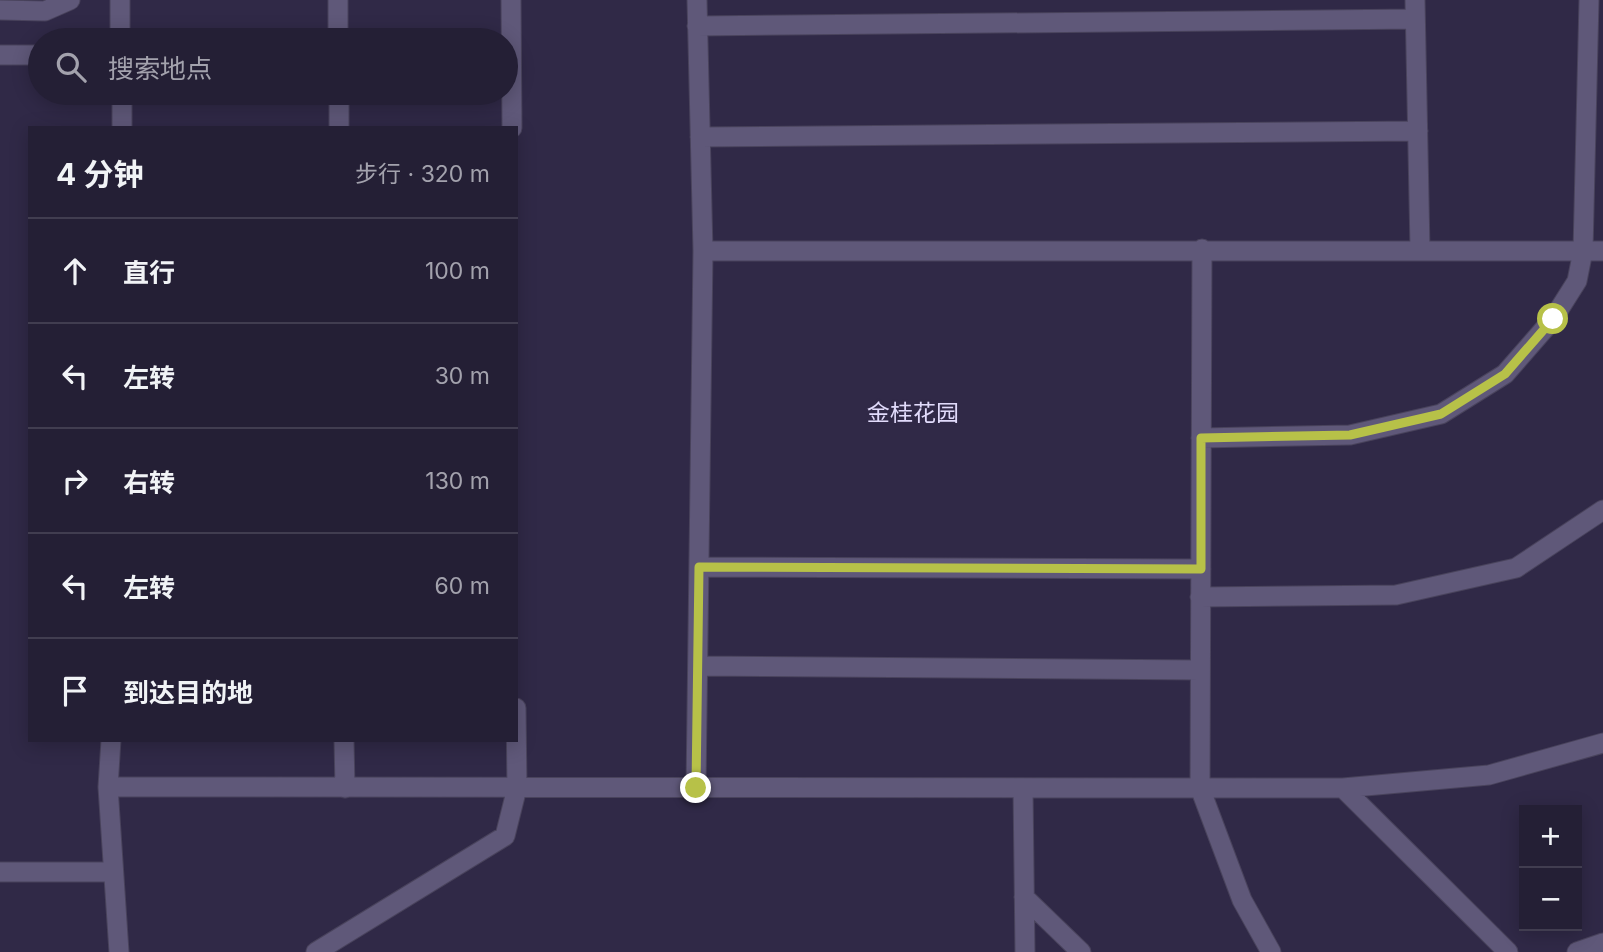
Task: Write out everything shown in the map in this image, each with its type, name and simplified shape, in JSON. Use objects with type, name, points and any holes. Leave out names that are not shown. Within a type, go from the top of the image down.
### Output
[{"type":"street","points":[[0,10],[45,11],[70,0]]},
{"type":"street","points":[[120,0],[120,28]]},
{"type":"street","points":[[338,0],[338,28]]},
{"type":"street","points":[[511,0],[511,28]]},
{"type":"street","points":[[696,0],[703,250],[696,788]]},
{"type":"street","points":[[1201,438],[1350,435],[1441,414],[1505,374],[1545,328],[1577,281],[1583,250],[1589,0]]},
{"type":"street","points":[[697,26],[1415,9],[1420,249]]},
{"type":"street","points":[[0,55],[28,55]]},
{"type":"street","points":[[122,105],[122,126]]},
{"type":"street","points":[[339,105],[339,126]]},
{"type":"street","points":[[512,105],[512,126]]},
{"type":"street","points":[[700,137],[1418,131]]},
{"type":"street","points":[[1202,249],[1200,788],[1242,900],[1271,952]]},
{"type":"street","points":[[703,250],[1603,251]]},
{"type":"street","points":[[1200,597],[1396,595],[1516,568],[1603,510]]},
{"type":"street","points":[[699,567],[1201,569]]},
{"type":"street","points":[[698,666],[1200,670]]},
{"type":"street","points":[[111,742],[108,787],[119,952]]},
{"type":"street","points":[[345,742],[345,788]]},
{"type":"street","points":[[316,952],[505,836],[517,788],[516,742]]},
{"type":"street","points":[[108,787],[1343,788],[1489,775],[1603,743]]},
{"type":"street","points":[[1023,788],[1025,952]]},
{"type":"street","points":[[1343,788],[1508,952]]},
{"type":"street","points":[[0,873],[113,872]]},
{"type":"street","points":[[1024,897],[1081,952]]},
{"type":"street","points":[[1577,952],[1603,943]]},
{"type":"district","name":"金桂花园","points":[[913,413]]},
{"type":"route","points":[[696,788],[699,567],[1201,569],[1201,438],[1350,435],[1441,414],[1505,374],[1553,319]]}]
